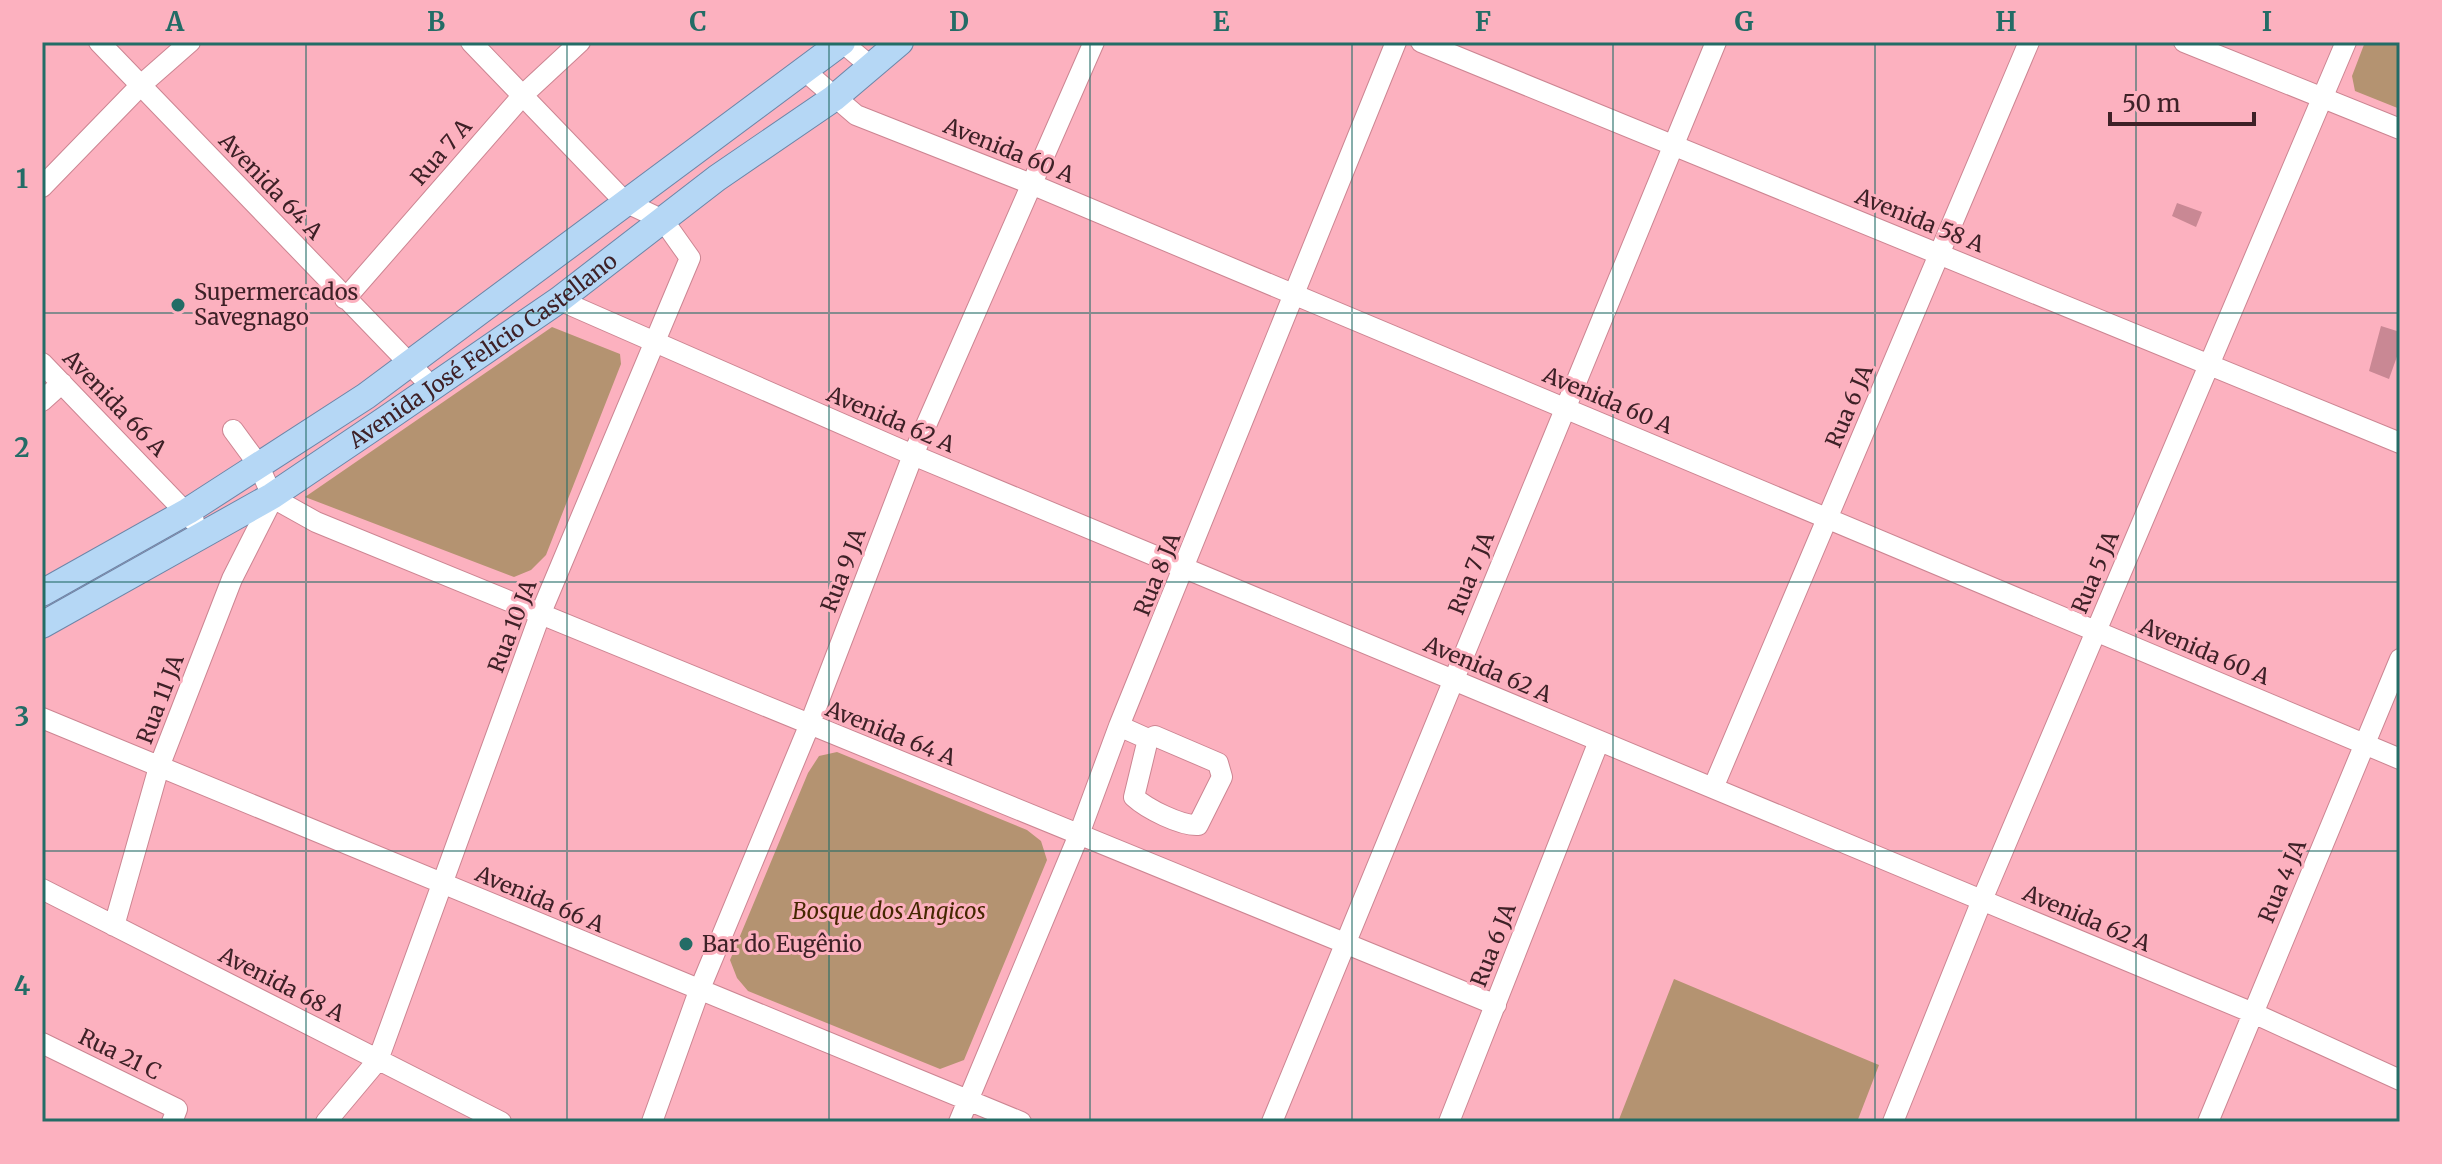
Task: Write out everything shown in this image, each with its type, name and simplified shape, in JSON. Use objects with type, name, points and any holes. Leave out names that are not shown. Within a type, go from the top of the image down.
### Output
[{"type":"main road","name":"Avenida José Felício Castellano","points":[[42,593],[188,511],[408,364],[806,72],[842,42]]},
{"type":"main road","name":"Avenida José Felício Castellano","points":[[42,625],[273,497],[559,300],[663,220],[834,98],[869,65],[900,42]]},
{"type":"street","name":"Avenida 64 A","points":[[99,42],[432,387]]},
{"type":"street","points":[[42,187],[141,85],[190,42]]},
{"type":"street","points":[[471,42],[625,202],[663,220]]},
{"type":"street","name":"Rua 7 A","points":[[345,299],[524,94],[580,42]]},
{"type":"street","points":[[842,42],[869,65]]},
{"type":"street","name":"Rua 9 JA","points":[[652,1122],[699,991],[809,726],[913,455],[1094,42]]},
{"type":"street","name":"Rua 8 JA","points":[[959,1122],[1078,837],[1119,726],[1186,569],[1396,42]]},
{"type":"street","name":"Avenida 58 A","points":[[1421,42],[2400,443]]},
{"type":"street","name":"Rua 7 JA","points":[[1272,1122],[1716,42]]},
{"type":"street","name":"Rua 6 JA","points":[[1713,788],[2029,42]]},
{"type":"street","points":[[2184,42],[2400,129]]},
{"type":"street","name":"Rua 5 JA","points":[[1893,1122],[1982,900],[2346,42]]},
{"type":"street","name":"Avenida 60 A","points":[[806,72],[856,115],[1031,184],[2400,759]]},
{"type":"street","name":"Rua 10 JA","points":[[326,1122],[378,1060],[445,885],[540,615],[690,258],[663,220]]},
{"type":"street","name":"Avenida 62 A","points":[[559,300],[913,455],[2253,1013],[2400,1080]]},
{"type":"street","name":"Avenida 66 A","points":[[42,363],[188,511],[203,535]]},
{"type":"street","points":[[42,401],[62,383]]},
{"type":"street","points":[[233,430],[258,464],[273,497]]},
{"type":"street","name":"Avenida 64 A","points":[[273,497],[316,522],[1078,837],[1496,1005]]},
{"type":"street","name":"Rua 11 JA","points":[[114,926],[159,767],[232,579],[273,497]]},
{"type":"street","name":"Rua 4 JA","points":[[2208,1122],[2400,659]]},
{"type":"street","name":"Avenida 66 A","points":[[42,718],[1021,1122]]},
{"type":"street","points":[[1119,726],[1148,739],[1155,736],[1190,750],[1222,769],[1222,777],[1198,825],[1191,825],[1134,797],[1148,739]]},
{"type":"street","name":"Rua 6 JA","points":[[1449,1122],[1599,741]]},
{"type":"street","name":"Avenida 68 A","points":[[42,889],[501,1122]]},
{"type":"street","name":"Rua 21 C","points":[[42,1043],[175,1116]]},
{"type":"green space","points":[[2365,42],[2400,42],[2400,109],[2355,91],[2352,76]]},
{"type":"green space","points":[[552,327],[620,354],[621,364],[546,555],[531,570],[514,577],[305,497]]},
{"type":"green space","name":"Bosque dos Angicos","points":[[837,752],[1027,830],[1041,841],[1047,860],[964,1060],[940,1069],[748,991],[737,978],[730,960],[808,773],[819,756]]},
{"type":"green space","points":[[1674,979],[1879,1065],[1857,1122],[1618,1122]]},
{"type":"shaded area","points":[[2177,203],[2202,212],[2196,227],[2172,216]]},
{"type":"shaded area","points":[[2381,326],[2400,332],[2400,348],[2389,379],[2369,371]]},
{"type":"place","name":"Supermercados Savegnago","points":[[178,305]]},
{"type":"place","name":"Bar do Eugênio","points":[[686,944]]}]
